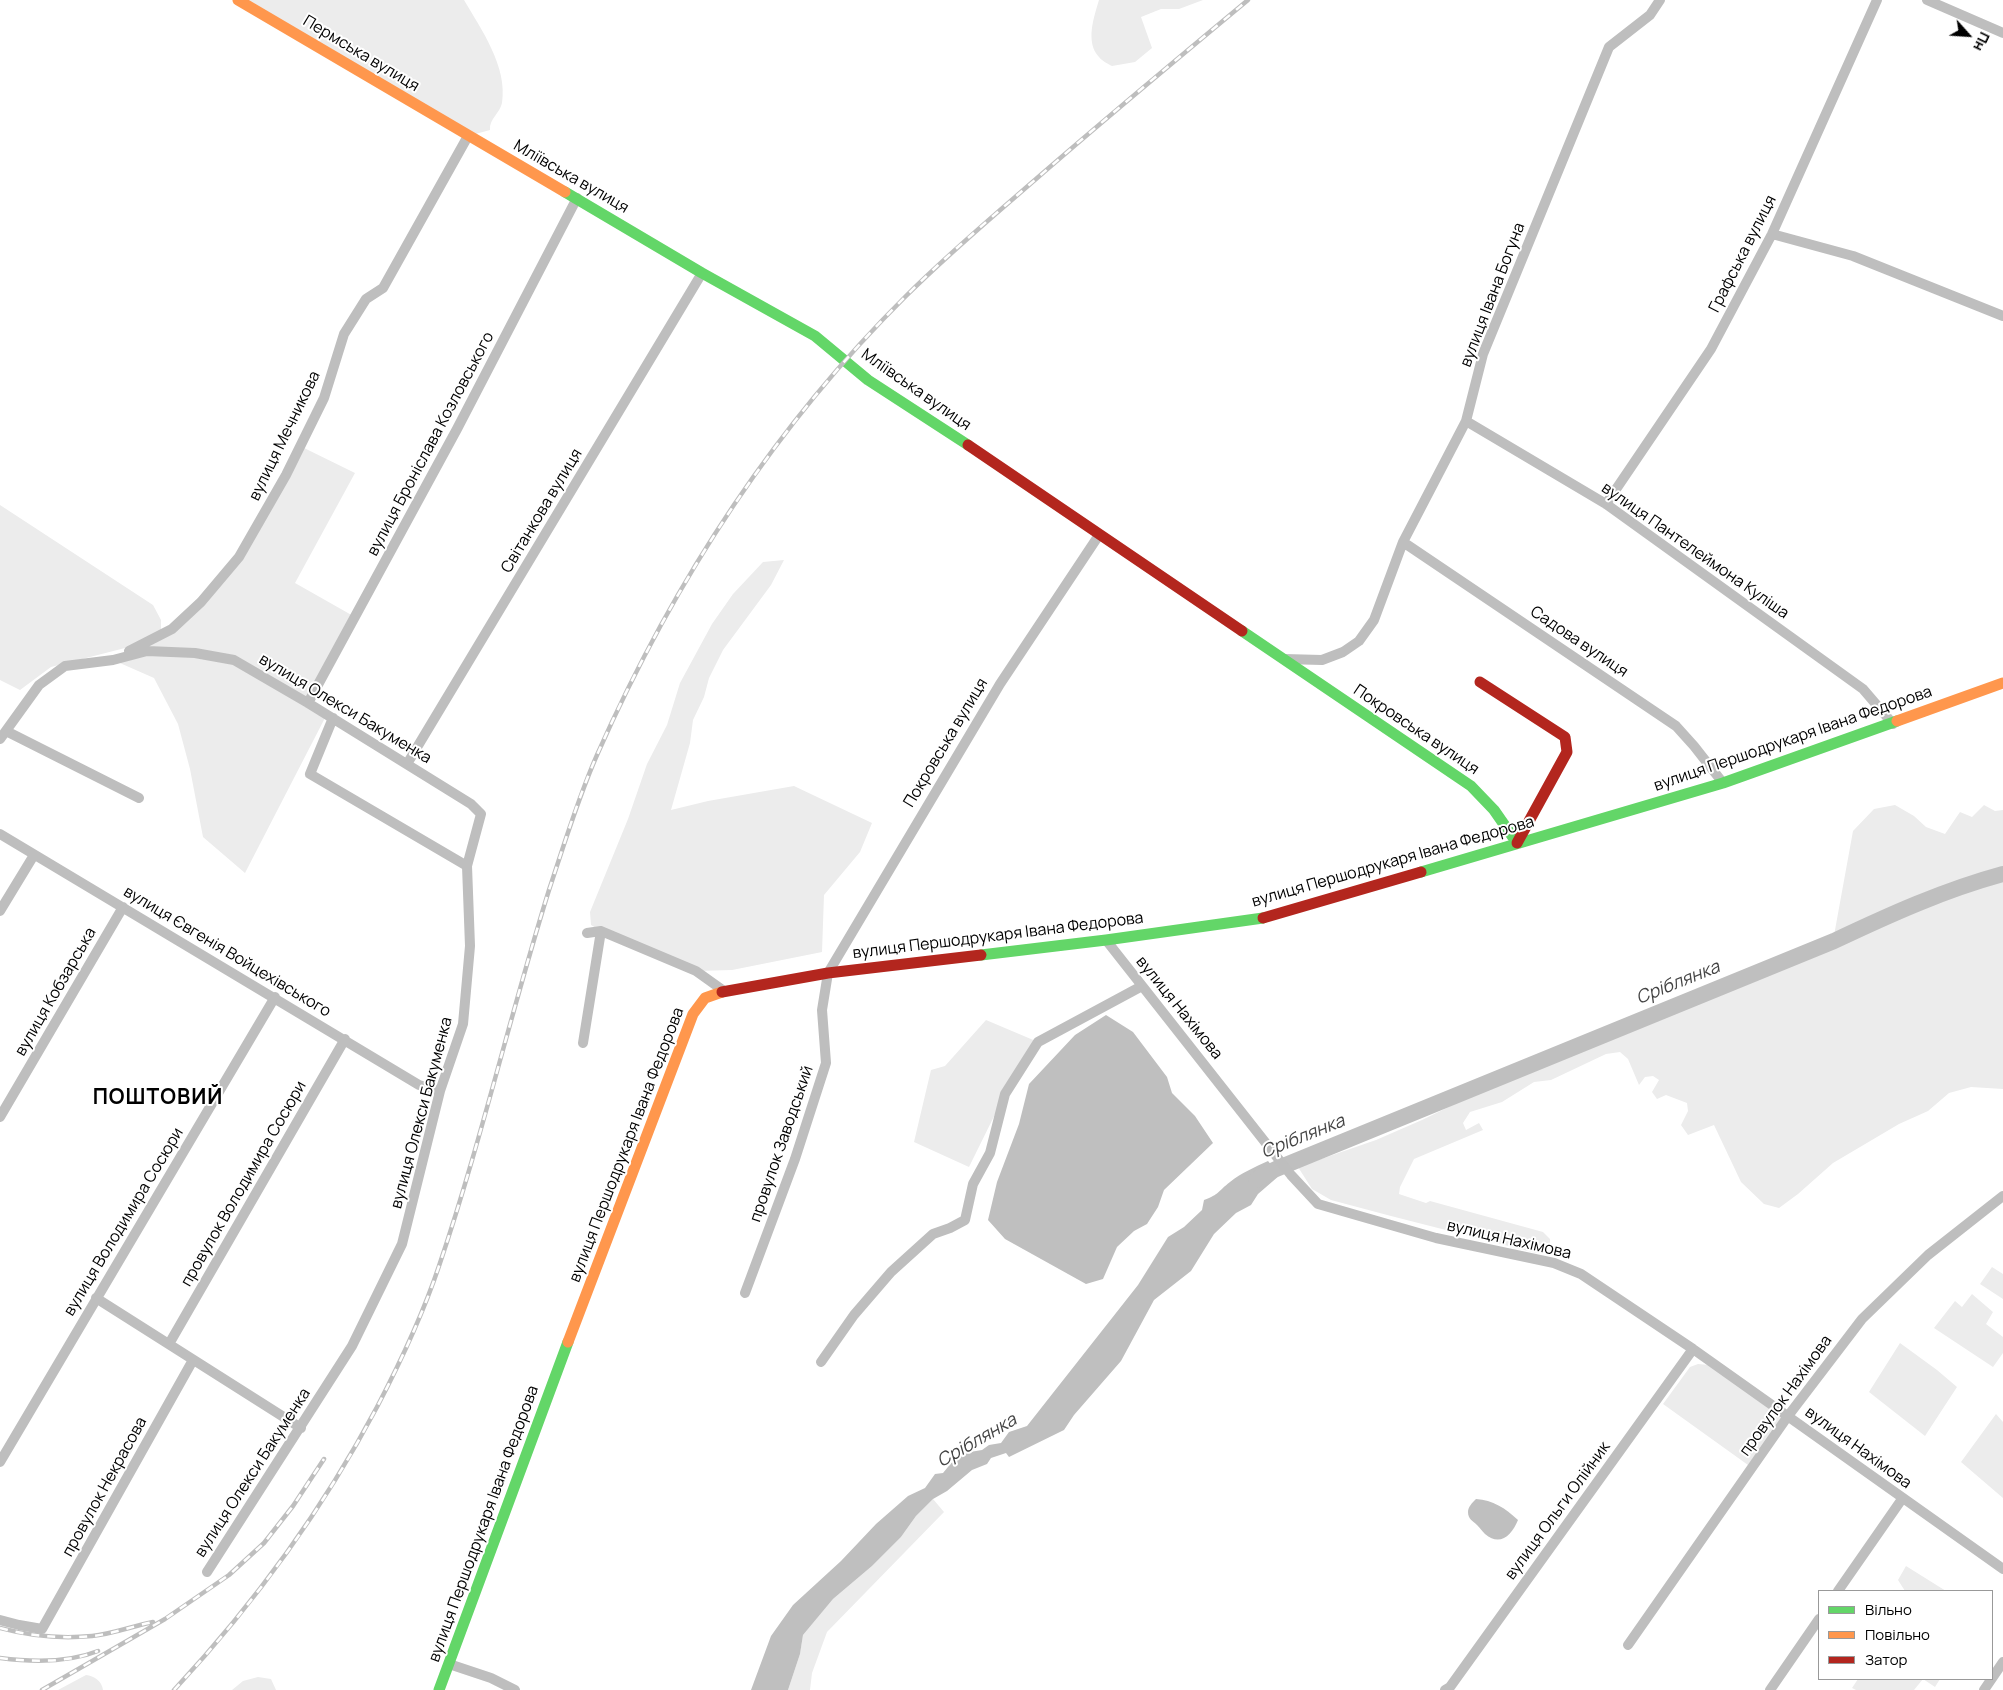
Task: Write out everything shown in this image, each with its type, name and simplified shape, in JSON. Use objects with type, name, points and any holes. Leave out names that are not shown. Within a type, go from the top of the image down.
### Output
[{"type":"street","name":"Пермська вулиця","points":[[238,0],[468,136]]},
{"type":"street","name":"вулиця Івана Богуна","points":[[1283,659],[1322,660],[1343,652],[1359,641],[1374,620],[1403,542],[1466,421],[1483,354],[1609,46],[1650,15],[1660,0]]},
{"type":"street","name":"Графська вулиця","points":[[1606,504],[1711,349],[1772,234],[1877,0]]},
{"type":"street","points":[[1927,0],[2003,33]]},
{"type":"street","name":"Мліївська вулиця","points":[[468,136],[577,198],[702,273],[815,336],[868,380],[956,437],[1283,659]]},
{"type":"street","name":"вулиця Мечникова","points":[[113,660],[172,629],[201,602],[239,556],[286,475],[324,398],[344,334],[366,299],[383,288],[468,136]]},
{"type":"street","name":"вулиця Броніслава Козловського","points":[[308,703],[457,429],[577,198]]},
{"type":"street","points":[[1772,234],[1853,256],[2003,316]]},
{"type":"street","name":"Світанкова вулиця","points":[[407,764],[702,273]]},
{"type":"street","name":"вулиця Пантелеймона Куліша","points":[[1466,421],[1606,504],[1863,688],[1892,724]]},
{"type":"street","name":"Покровська вулиця","points":[[828,972],[1000,684],[1099,535]]},
{"type":"street","name":"Садова вулиця","points":[[1403,542],[1676,726],[1723,783]]},
{"type":"street","name":"вулиця Олекси Бакуменка","points":[[113,660],[146,651],[195,652],[234,660],[407,764],[471,804],[481,814],[467,866],[470,946],[462,1024],[440,1091],[402,1244],[352,1346],[207,1572]]},
{"type":"street","name":"Покровська вулиця","points":[[1283,659],[1471,786],[1494,810],[1517,843]]},
{"type":"street","points":[[113,660],[65,666],[39,685],[3,735],[139,798]]},
{"type":"street","points":[[1480,682],[1565,737],[1567,752],[1517,843]]},
{"type":"street","name":"вулиця Першодрукаря Івана Федорова","points":[[439,1690],[603,1248],[693,1014],[705,998],[724,991],[828,972],[1106,940],[1264,918],[1723,783],[2003,683]]},
{"type":"street","points":[[333,718],[310,774],[467,866]]},
{"type":"street","name":"вулиця Євгенія Войцехівського","points":[[0,834],[419,1085],[440,1091]]},
{"type":"street","points":[[0,911],[34,855]]},
{"type":"street","name":"вулиця Кобзарська","points":[[0,1117],[123,908]]},
{"type":"street","points":[[583,1043],[601,932]]},
{"type":"street","points":[[587,933],[601,932],[696,971],[724,991]]},
{"type":"street","name":"вулиця Нахімова","points":[[1106,940],[1275,1152],[1291,1175],[1318,1204],[1436,1238],[1566,1266],[1581,1274],[1693,1349],[2003,1569]]},
{"type":"street","name":"провулок Заводський","points":[[745,1293],[794,1159],[826,1063],[822,1010],[828,972]]},
{"type":"street","points":[[821,1362],[854,1315],[891,1272],[932,1234],[950,1228],[965,1220],[973,1184],[990,1153],[1005,1094],[1038,1042],[1142,986]]},
{"type":"street","name":"вулиця Володимира Сосюри","points":[[0,1462],[275,997]]},
{"type":"street","name":"провулок Володимира Сосюри","points":[[169,1344],[345,1039]]},
{"type":"street","name":"провулок Нахімова","points":[[1628,1645],[1788,1416],[1862,1319],[1928,1255],[2003,1196]]},
{"type":"street","points":[[96,1298],[301,1428]]},
{"type":"street","name":"вулиця Ольги Олійник","points":[[1450,1689],[1693,1349]]},
{"type":"street","name":"провулок Некрасова","points":[[0,1620],[18,1626],[42,1630],[193,1360]]},
{"type":"street","points":[[1839,1590],[1902,1499]]},
{"type":"street","points":[[1770,1690],[1818,1619]]},
{"type":"street","points":[[1993,1677],[2003,1662]]},
{"type":"street","points":[[449,1664],[491,1678],[515,1690]]},
{"type":"shaded area","points":[[238,0],[464,0],[492,49],[497,62],[503,89],[501,107],[491,123],[490,130],[468,136]]},
{"type":"shaded area","points":[[1099,0],[1203,0],[1179,9],[1161,9],[1141,17],[1152,48],[1135,62],[1112,66],[1100,58],[1092,44],[1092,29]]},
{"type":"shaded area","points":[[300,446],[355,473],[295,583],[355,617],[308,703],[327,714],[245,873],[203,837],[190,769],[178,724],[154,678],[113,660],[172,629],[239,557]]},
{"type":"shaded area","points":[[0,505],[153,605],[161,620],[161,630],[125,648],[51,667],[20,690],[0,680]]},
{"type":"shaded area","points":[[784,560],[771,585],[723,650],[709,678],[704,697],[693,720],[690,743],[671,810],[708,801],[794,786],[872,823],[860,852],[824,895],[822,952],[732,970],[696,971],[601,931],[591,925],[590,912],[628,819],[647,764],[667,725],[680,683],[712,624],[733,594],[763,562]]},
{"type":"shaded area","points":[[1895,805],[1914,816],[1926,827],[1945,834],[1960,812],[1972,817],[1984,805],[1995,811],[2003,810],[2003,1089],[1971,1087],[1949,1093],[1928,1111],[1899,1124],[1833,1163],[1779,1208],[1764,1204],[1741,1182],[1714,1125],[1688,1135],[1681,1125],[1688,1111],[1687,1103],[1666,1095],[1657,1099],[1652,1092],[1659,1080],[1653,1076],[1645,1077],[1639,1085],[1628,1059],[1620,1052],[1606,1054],[1551,1080],[1534,1082],[1502,1102],[1470,1112],[1463,1123],[1466,1130],[1479,1123],[1483,1130],[1414,1159],[1400,1187],[1399,1194],[1426,1203],[1430,1201],[1543,1232],[1550,1239],[1550,1246],[1536,1253],[1331,1200],[1312,1189],[1298,1167],[1376,1140],[1498,1083],[1642,1022],[1682,1002],[1833,941],[1853,831],[1874,809]]},
{"type":"shaded area","points":[[1106,1015],[1133,1032],[1167,1077],[1172,1093],[1195,1116],[1213,1143],[1164,1190],[1158,1207],[1147,1224],[1134,1231],[1117,1247],[1103,1279],[1086,1284],[1005,1239],[988,1220],[997,1182],[1019,1124],[1029,1084],[1075,1035]]},
{"type":"shaded area","points":[[986,1020],[1038,1042],[1005,1094],[969,1167],[914,1142],[931,1070],[945,1066]]},
{"type":"shaded area","points":[[1268,1161],[1280,1175],[1258,1194],[1251,1205],[1236,1213],[1214,1234],[1191,1271],[1154,1300],[1121,1361],[1074,1415],[1064,1430],[1009,1457],[1006,1453],[991,1458],[987,1464],[972,1470],[947,1491],[933,1499],[916,1516],[901,1537],[872,1566],[833,1599],[803,1635],[800,1654],[788,1690],[751,1690],[771,1636],[793,1605],[841,1561],[876,1524],[908,1496],[925,1488],[935,1474],[943,1473],[957,1456],[1001,1443],[1009,1432],[1027,1426],[1138,1285],[1168,1237],[1184,1227],[1202,1210],[1204,1200],[1216,1194],[1248,1170]]},
{"type":"shaded area","points":[[1992,1267],[2003,1274],[2003,1299],[1980,1284]]},
{"type":"shaded area","points":[[1972,1294],[1993,1312],[1986,1324],[2003,1337],[2003,1353],[1993,1367],[1934,1328],[1955,1301],[1962,1307]]},
{"type":"shaded area","points":[[1900,1343],[1957,1387],[1925,1436],[1869,1392]]},
{"type":"shaded area","points":[[1698,1364],[1709,1365],[1782,1418],[1748,1465],[1663,1404],[1690,1367]]},
{"type":"shaded area","points":[[1996,1414],[2003,1422],[2003,1498],[1961,1462]]},
{"type":"shaded area","points":[[933,1499],[944,1512],[827,1632],[812,1673],[810,1690],[788,1690],[800,1654],[803,1635],[833,1599],[872,1566],[901,1537],[916,1516]]},
{"type":"shaded area","points":[[1476,1499],[1498,1505],[1518,1520],[1505,1538],[1490,1538],[1471,1520],[1468,1510]]},
{"type":"shaded area","points":[[1906,1566],[1944,1590],[1904,1590],[1898,1580]]},
{"type":"shaded area","points":[[86,1675],[92,1676],[97,1680],[103,1690],[58,1690]]},
{"type":"shaded area","points":[[258,1677],[271,1679],[276,1690],[232,1690],[243,1681]]},
{"type":"shaded area","points":[[1857,1680],[1922,1680],[1914,1690],[1856,1690],[1852,1688]]},
{"type":"shaded area","points":[[1924,1680],[1939,1680],[1935,1687]]},
{"type":"waterway","name":"Сріблянка","points":[[1256,1180],[1276,1169],[1834,941],[1917,904],[1981,880],[2003,874]]},
{"type":"railway","points":[[174,1690],[232,1624],[310,1520],[356,1445],[403,1355],[433,1284],[454,1219],[549,890],[584,788],[626,692],[658,630],[730,511],[770,454],[813,399],[858,346],[906,296],[954,251],[1115,111],[1248,0]]},
{"type":"railway","points":[[42,1690],[165,1619],[229,1575],[264,1543],[293,1506],[324,1459]]},
{"type":"railway","points":[[0,1628],[46,1636],[80,1637],[107,1634],[153,1622]]},
{"type":"railway","points":[[0,1658],[62,1660],[98,1651]]},
{"type":"traffic: fast","points":[[565,192],[702,273],[815,336],[868,380],[968,445]]},
{"type":"traffic: fast","points":[[1242,631],[1471,786],[1494,810],[1517,843]]},
{"type":"traffic: fast","points":[[1421,872],[1723,783],[1897,721]]},
{"type":"traffic: fast","points":[[981,955],[1263,918]]},
{"type":"traffic: fast","points":[[439,1690],[568,1342]]},
{"type":"traffic: slow","points":[[238,0],[565,192]]},
{"type":"traffic: slow","points":[[1897,721],[2003,683]]},
{"type":"traffic: slow","points":[[568,1342],[693,1014],[705,998],[722,992]]},
{"type":"traffic: jam","points":[[968,445],[1242,631]]},
{"type":"traffic: jam","points":[[1480,682],[1565,737],[1567,752],[1517,843]]},
{"type":"traffic: jam","points":[[1263,918],[1421,872]]},
{"type":"traffic: jam","points":[[722,992],[828,973],[981,955]]},
{"type":"district","name":"ПОШТОВИЙ","points":[[158,1098]]}]
